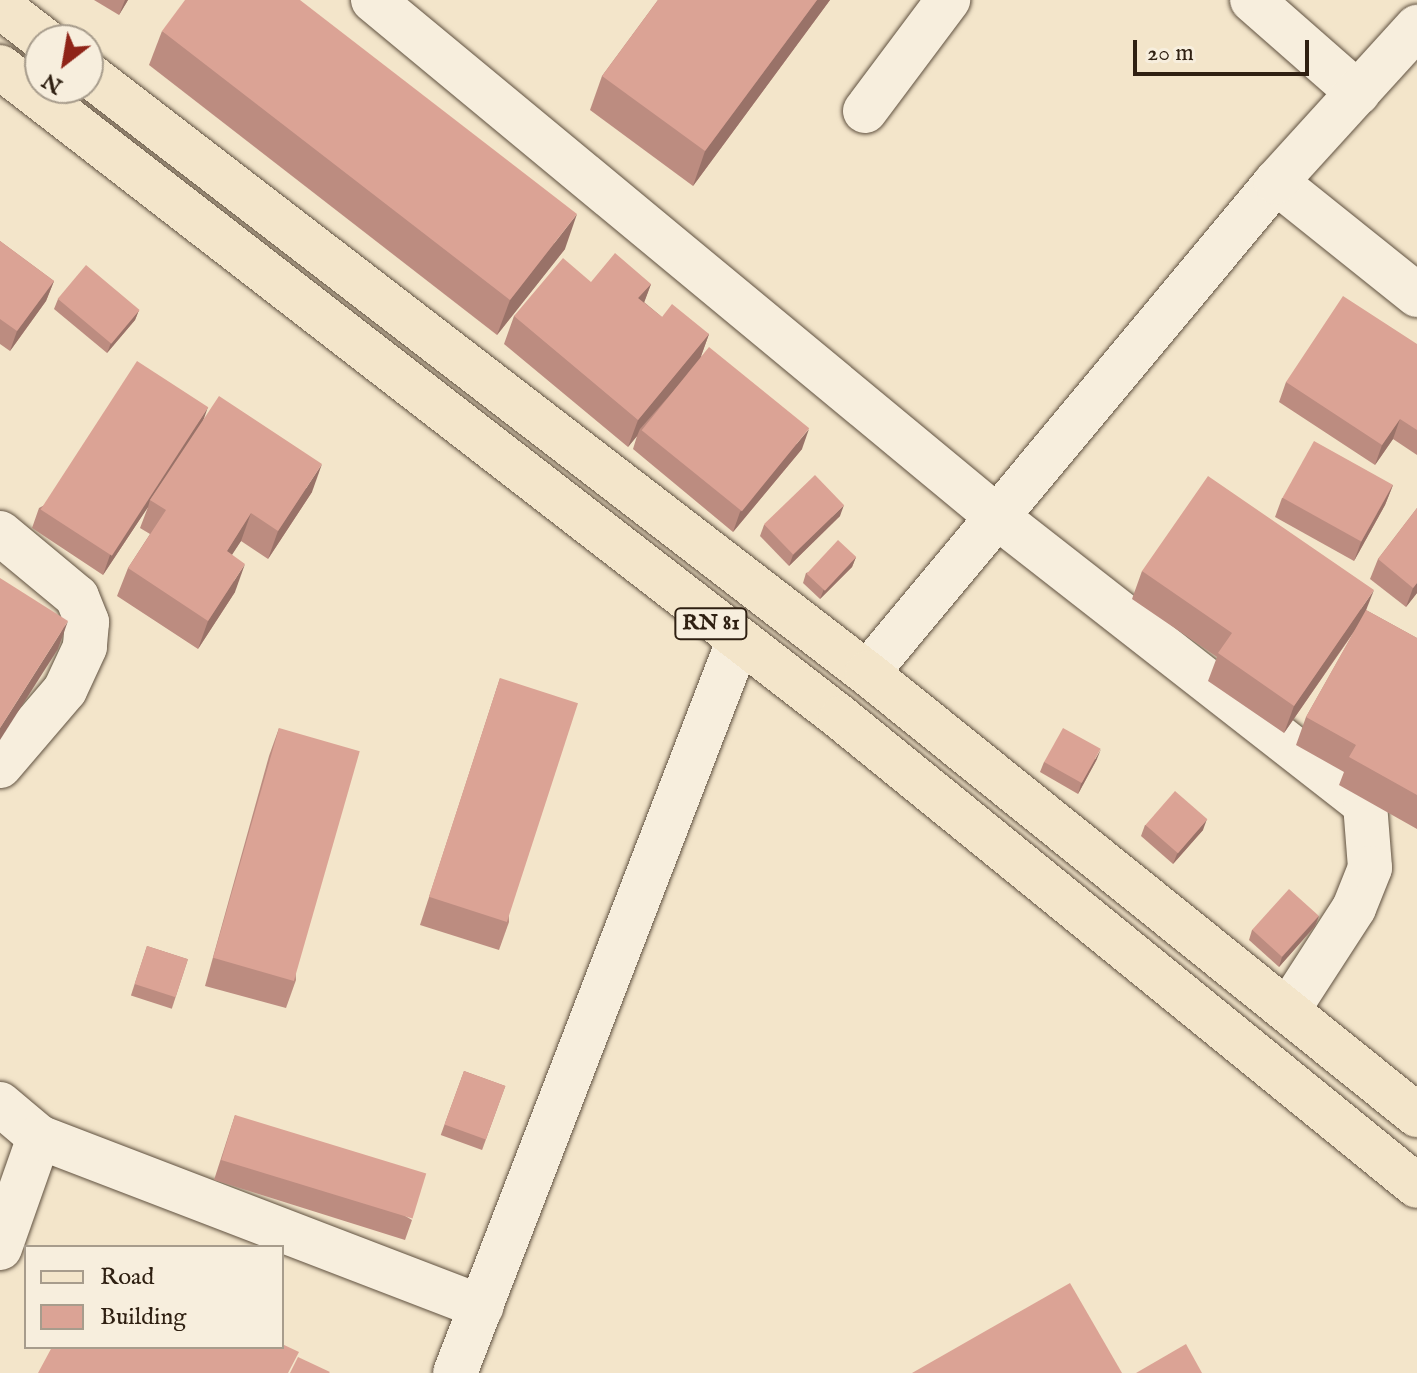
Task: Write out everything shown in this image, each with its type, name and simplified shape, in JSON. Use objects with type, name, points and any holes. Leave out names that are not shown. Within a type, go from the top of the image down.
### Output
[{"type":"main road","points":[[0,6],[24,25]]},
{"type":"main road","name":"RN 81","points":[[0,67],[737,644],[841,718],[1417,1186]]},
{"type":"main road","points":[[104,86],[867,673],[1417,1115]]},
{"type":"street","points":[[373,0],[1001,520],[1365,804],[1370,868],[1354,908],[1288,1010]]},
{"type":"street","points":[[865,111],[948,0]]},
{"type":"street","points":[[1252,0],[1358,93]]},
{"type":"street","points":[[867,673],[1001,520],[1276,182],[1417,27]]},
{"type":"street","points":[[1276,182],[1417,295]]},
{"type":"street","points":[[0,533],[77,597],[87,622],[85,647],[65,690],[0,766]]},
{"type":"street","points":[[455,1373],[737,644]]},
{"type":"street","points":[[0,1104],[39,1137],[482,1307]]},
{"type":"street","points":[[0,1248],[39,1137]]},
{"type":"building","points":[[185,0],[300,0],[577,214],[510,300],[162,31]]},
{"type":"building","points":[[658,0],[817,0],[705,151],[602,76]]},
{"type":"building","points":[[0,241],[54,281],[17,331],[0,319]]},
{"type":"building","points":[[615,253],[651,284],[638,298],[662,317],[672,304],[709,334],[638,420],[514,316],[563,258],[591,282]]},
{"type":"building","points":[[86,265],[140,310],[111,344],[58,299]]},
{"type":"building","points":[[1343,296],[1417,344],[1417,430],[1400,419],[1382,445],[1286,382]]},
{"type":"building","points":[[709,347],[809,428],[742,511],[642,430]]},
{"type":"building","points":[[137,361],[208,407],[112,556],[41,509]]},
{"type":"building","points":[[219,396],[322,464],[278,531],[251,513],[227,551],[245,564],[208,621],[128,568],[166,510],[150,500]]},
{"type":"building","points":[[1314,441],[1393,485],[1361,541],[1282,498]]},
{"type":"building","points":[[815,475],[844,505],[793,555],[764,524]]},
{"type":"building","points":[[1208,476],[1374,590],[1294,706],[1218,653],[1232,633],[1142,571]]},
{"type":"building","points":[[1417,508],[1417,583],[1413,588],[1378,559]]},
{"type":"building","points":[[838,540],[856,557],[825,591],[807,574]]},
{"type":"building","points":[[0,578],[68,621],[0,728]]},
{"type":"building","points":[[1366,610],[1417,638],[1417,795],[1349,757],[1356,745],[1306,717]]},
{"type":"building","points":[[500,678],[578,703],[507,922],[429,897]]},
{"type":"building","points":[[279,728],[360,751],[294,981],[213,958]]},
{"type":"building","points":[[1063,728],[1101,749],[1082,783],[1044,762]]},
{"type":"building","points":[[1175,791],[1207,819],[1178,853],[1145,825]]},
{"type":"building","points":[[1289,889],[1319,916],[1282,957],[1252,930]]},
{"type":"building","points":[[147,946],[188,959],[176,997],[135,984]]},
{"type":"building","points":[[464,1071],[505,1086],[486,1140],[445,1125]]},
{"type":"building","points":[[235,1115],[426,1173],[413,1218],[221,1160]]},
{"type":"building","points":[[1070,1283],[1122,1373],[912,1373]]},
{"type":"building","points":[[1186,1344],[1202,1373],[1136,1373]]},
{"type":"building","points":[[284,1345],[299,1352],[288,1373],[38,1373],[51,1349],[284,1349]]},
{"type":"building","points":[[298,1357],[330,1372],[290,1373]]}]
